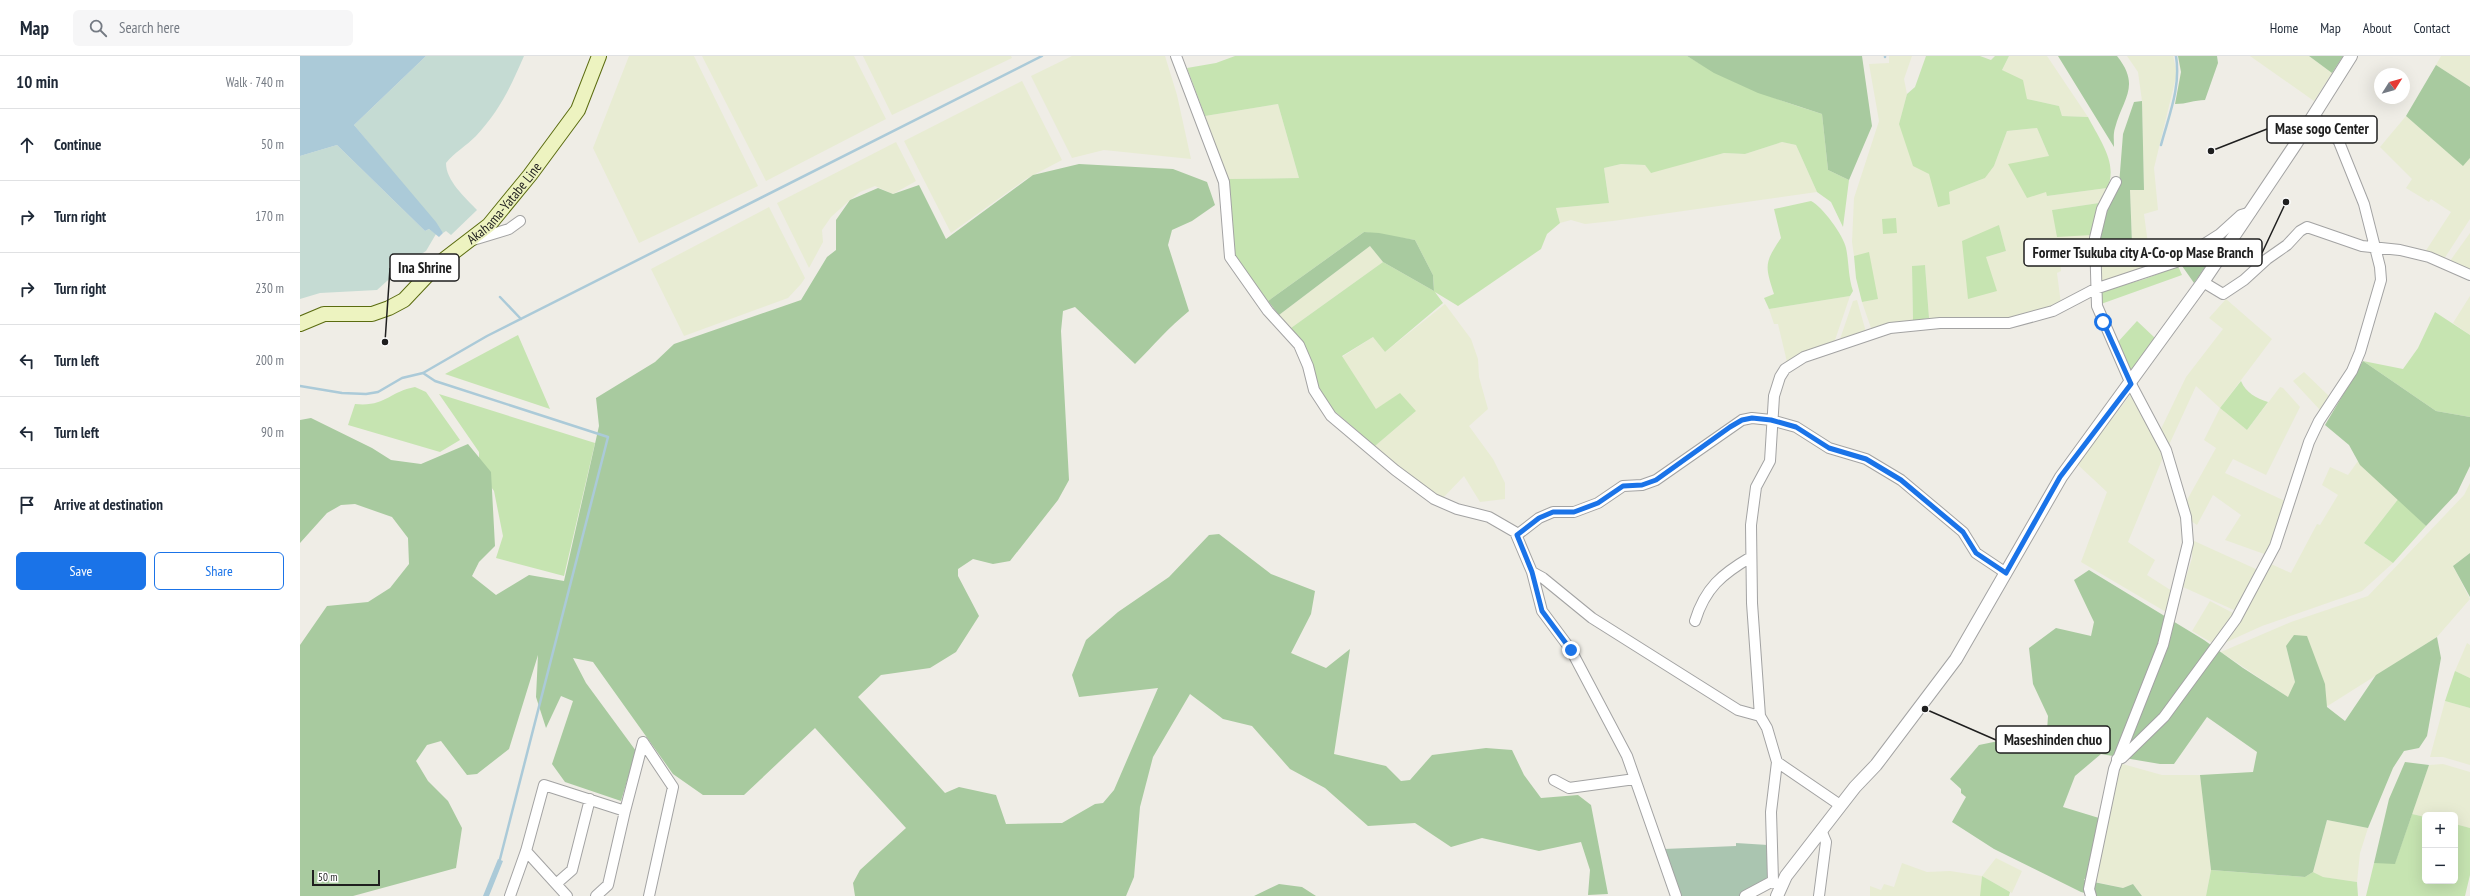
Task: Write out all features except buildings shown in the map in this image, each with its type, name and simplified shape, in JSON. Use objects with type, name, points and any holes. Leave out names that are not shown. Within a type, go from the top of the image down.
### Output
[{"type":"main road","name":"Akahama-Yatabe Line","points":[[300,324],[324,314],[372,314],[389,308],[404,300],[437,265],[489,224],[530,175],[578,110],[599,56]]},
{"type":"street","points":[[1176,56],[1224,182],[1230,257],[1268,311],[1299,346],[1306,360],[1314,390],[1321,405],[1352,434],[1434,499],[1457,509],[1496,520],[1511,528],[1517,535],[1532,572],[1542,611],[1571,650],[1627,756],[1676,896]]},
{"type":"street","points":[[1745,896],[1776,888],[1840,805],[1876,765],[1953,664],[2060,477],[2131,384],[2203,282],[2314,116],[2351,56]]},
{"type":"street","points":[[2117,759],[2122,758],[2155,727],[2236,619],[2275,546],[2318,422],[2352,371],[2360,352],[2381,280],[2376,249],[2364,204],[2339,142],[2332,132],[2314,116]]},
{"type":"street","points":[[2091,896],[2089,889],[2117,759],[2163,645],[2188,543],[2186,517],[2166,450],[2131,384],[2097,306],[2095,289],[2095,238],[2102,209],[2116,182]]},
{"type":"street","points":[[1776,888],[1771,812],[1777,762],[1767,728],[1760,716],[1751,557],[1751,525],[1756,487],[1770,461],[1771,420],[1774,396],[1780,377],[1785,369],[1804,357],[1890,328],[1940,323],[1990,324],[2022,320],[2053,311],[2095,289],[2176,262],[2220,234],[2241,215],[2251,212]]},
{"type":"street","points":[[468,242],[509,229],[520,221]]},
{"type":"street","points":[[2203,282],[2223,294],[2244,280],[2267,259],[2288,246],[2300,231],[2307,227],[2348,242],[2376,249],[2384,248],[2416,253],[2446,262],[2470,275]]},
{"type":"street","points":[[1517,535],[1539,518],[1553,512],[1574,512],[1598,503],[1623,486],[1642,485],[1656,480],[1742,420],[1752,418],[1771,420],[1796,427],[1829,448],[1866,459],[1901,480],[1963,532],[1976,553],[2006,573]]},
{"type":"street","points":[[1695,621],[1700,604],[1710,588],[1727,571],[1751,557]]},
{"type":"street","points":[[1532,572],[1543,578],[1592,618],[1738,710],[1760,716]]},
{"type":"street","points":[[596,896],[608,885],[642,742],[673,787],[649,896]]},
{"type":"street","points":[[1777,762],[1840,805]]},
{"type":"street","points":[[1554,780],[1569,788],[1635,779]]},
{"type":"street","points":[[510,896],[526,851],[544,784],[625,811]]},
{"type":"street","points":[[556,884],[572,870],[590,800]]},
{"type":"street","points":[[1819,896],[1826,842],[1821,830]]},
{"type":"street","points":[[526,851],[567,896]]},
{"type":"green space","points":[[629,56],[694,56],[758,186],[639,243],[593,148]]},
{"type":"green space","points":[[702,56],[854,56],[886,119],[766,181]]},
{"type":"green space","points":[[863,56],[1011,56],[1012,58],[892,115]]},
{"type":"green space","points":[[1072,56],[1165,56],[1177,95],[1191,159],[1104,150],[1072,158],[1031,76]]},
{"type":"green space","points":[[1235,56],[1687,56],[1720,75],[1753,90],[1822,114],[1828,170],[1849,180],[1843,227],[1831,202],[1817,192],[1796,145],[1782,142],[1745,154],[1724,153],[1651,173],[1645,165],[1621,164],[1604,168],[1609,203],[1556,208],[1560,223],[1547,234],[1541,249],[1458,306],[1435,292],[1443,303],[1385,352],[1373,337],[1342,356],[1376,409],[1400,393],[1416,411],[1375,446],[1332,409],[1322,397],[1303,343],[1291,328],[1383,262],[1434,291],[1433,275],[1415,240],[1364,232],[1268,301],[1235,258],[1228,179],[1299,178],[1278,104],[1205,116],[1187,68],[1216,63]]},
{"type":"green space","points":[[1687,56],[1862,56],[1872,126],[1849,180],[1828,170],[1822,114],[1758,93],[1714,73]]},
{"type":"green space","points":[[1889,56],[1912,56],[1904,79],[1907,94],[1899,124],[1929,174],[1949,192],[1985,178],[1994,166],[2007,131],[2037,128],[2049,156],[2047,196],[2107,188],[2099,203],[2052,210],[2092,235],[2092,254],[2060,256],[2061,271],[2057,273],[2061,304],[1993,324],[1929,318],[1925,265],[1912,266],[1913,321],[1872,331],[1862,302],[1877,299],[1854,256],[1852,242],[1854,198],[1879,121],[1869,64],[1889,63]],"holes":[[[1999,225],[2006,251],[1986,257]]]},
{"type":"green space","points":[[1926,56],[1980,56],[1991,60],[1995,56],[2009,56],[2002,70],[2023,80],[2027,99],[2059,106],[2062,116],[2088,117],[2102,143],[2109,161],[2111,170],[2107,188],[2047,196],[2046,192],[2027,198],[2008,164],[2049,156],[2037,128],[2007,131],[1994,166],[1985,178],[1949,192],[1950,204],[1938,207],[1929,174],[1913,166],[1899,124],[1907,94],[1915,87]]},
{"type":"green space","points":[[2009,56],[2047,56],[2088,117],[2062,116],[2059,106],[2027,99],[2002,70]]},
{"type":"green space","points":[[2058,56],[2117,56],[2124,66],[2129,84],[2128,92],[2114,130],[2114,147]]},
{"type":"green space","points":[[2127,56],[2173,56],[2177,73],[2154,168],[2158,210],[2144,214],[2151,267],[2100,282],[2099,247],[2132,244],[2130,190],[2144,189],[2142,101],[2138,72]]},
{"type":"green space","points":[[2178,56],[2217,56],[2218,63],[2205,100],[2175,104],[2181,72]]},
{"type":"green space","points":[[2250,56],[2309,56],[2332,73],[2314,101]]},
{"type":"green space","points":[[2309,56],[2343,56],[2332,73]]},
{"type":"green space","points":[[2441,56],[2470,56],[2470,87],[2436,65]]},
{"type":"green space","points":[[2436,65],[2470,87],[2470,158],[2463,166],[2406,116]]},
{"type":"green space","points":[[1022,81],[1062,160],[1026,179],[951,233],[904,141]]},
{"type":"green space","points":[[2142,101],[2144,190],[2130,190],[2132,244],[2099,247],[2105,216],[2119,185],[2123,134],[2134,102]]},
{"type":"green space","points":[[1278,104],[1299,178],[1228,179],[1205,116]]},
{"type":"green space","points":[[2406,116],[2463,165],[2470,158],[2470,219],[2444,259],[2425,252],[2451,212],[2431,199],[2429,202],[2406,188],[2412,179],[2380,147]]},
{"type":"green space","points":[[896,142],[916,181],[893,194],[875,186],[860,192],[850,200],[831,217],[822,230],[823,242],[809,268],[777,203]]},
{"type":"green space","points":[[1782,142],[1796,145],[1817,192],[1613,221],[1585,224],[1571,220],[1560,223],[1556,208],[1609,203],[1604,168],[1621,164],[1645,165],[1651,172],[1724,153],[1745,154]]},
{"type":"green space","points":[[1079,164],[1173,169],[1207,182],[1215,205],[1192,221],[1172,230],[1168,245],[1189,311],[1135,364],[1075,307],[1063,311],[1061,331],[1069,480],[1058,500],[1010,561],[993,564],[973,559],[958,569],[958,576],[979,616],[956,652],[930,668],[881,675],[858,697],[945,793],[959,787],[996,795],[1006,824],[1062,823],[1095,804],[1103,803],[1114,790],[1158,688],[1079,697],[1072,675],[1086,640],[1118,612],[1169,577],[1209,535],[1219,534],[1271,574],[1315,591],[1311,614],[1291,653],[1326,668],[1350,649],[1334,754],[1386,766],[1401,781],[1410,780],[1432,755],[1486,748],[1512,750],[1524,775],[1541,798],[1578,795],[1591,805],[1608,894],[1588,895],[1590,870],[1581,842],[1539,851],[1482,838],[1451,847],[1415,823],[1368,826],[1325,788],[1290,769],[1252,726],[1223,719],[1190,694],[1153,757],[1140,807],[1134,877],[1126,896],[855,896],[853,883],[860,870],[906,828],[815,728],[744,795],[703,795],[673,774],[593,662],[573,658],[586,683],[636,751],[621,801],[565,782],[552,764],[573,701],[561,696],[546,728],[536,697],[538,655],[509,749],[477,774],[467,775],[441,741],[427,745],[416,761],[428,781],[448,801],[462,828],[456,868],[353,896],[300,896],[300,645],[327,606],[368,602],[390,588],[409,564],[408,538],[392,517],[355,504],[341,505],[327,513],[300,543],[300,420],[311,418],[372,448],[391,460],[421,464],[468,444],[491,472],[495,546],[479,562],[472,576],[496,595],[529,575],[564,581],[599,426],[596,398],[655,362],[674,344],[801,300],[827,257],[836,250],[836,220],[850,200],[878,188],[893,194],[919,185],[946,239],[1033,175]]},
{"type":"green space","points":[[1811,201],[1821,209],[1841,236],[1846,248],[1853,291],[1850,296],[1769,309],[1764,298],[1774,294],[1768,271],[1769,259],[1771,253],[1781,238],[1774,209]]},
{"type":"green space","points":[[2099,203],[2092,235],[2057,237],[2052,210]]},
{"type":"green space","points":[[769,207],[805,278],[788,298],[684,336],[651,269]]},
{"type":"green space","points":[[1896,218],[1897,233],[1883,234],[1882,219]]},
{"type":"green space","points":[[1999,225],[2006,251],[1986,257],[1997,291],[1968,299],[1962,241]]},
{"type":"green space","points":[[1364,232],[1379,233],[1415,240],[1433,275],[1434,291],[1383,262],[1370,246],[1279,315],[1268,301]]},
{"type":"green space","points":[[2470,233],[2470,271],[2450,261]]},
{"type":"green space","points":[[2217,241],[2220,245],[2194,283],[2180,263]]},
{"type":"green space","points":[[1370,246],[1383,262],[1291,328],[1279,315]]},
{"type":"green space","points":[[1869,252],[1878,299],[1862,302],[1856,278],[1854,256]]},
{"type":"green space","points":[[1925,265],[1929,318],[1913,321],[1912,266]]},
{"type":"green space","points":[[2178,266],[2182,275],[2101,304],[2099,292],[2145,279]]},
{"type":"green space","points":[[1850,296],[1834,343],[1787,362],[1778,324],[1774,324],[1769,309]]},
{"type":"green space","points":[[2470,296],[2470,335],[2453,323]]},
{"type":"green space","points":[[2226,299],[2272,339],[2220,408],[2196,386],[2169,445],[2161,429],[2186,377],[2223,329],[2209,318]]},
{"type":"green space","points":[[1857,300],[1866,332],[1839,342],[1853,301]]},
{"type":"green space","points":[[1445,304],[1471,339],[1478,359],[1479,377],[1488,409],[1469,426],[1493,459],[1505,483],[1505,499],[1480,502],[1464,476],[1442,499],[1394,464],[1375,446],[1416,411],[1376,409],[1342,357],[1373,337],[1385,352]]},
{"type":"green space","points":[[2435,312],[2470,335],[2470,417],[2436,411],[2363,361],[2403,369],[2418,348]]},
{"type":"green space","points":[[2137,321],[2155,338],[2130,372],[2117,343]]},
{"type":"green space","points":[[518,335],[550,409],[445,374]]},
{"type":"green space","points":[[2363,361],[2436,411],[2470,417],[2470,466],[2457,493],[2426,526],[2360,465],[2349,445],[2325,425]]},
{"type":"green space","points":[[2304,372],[2330,397],[2320,410],[2293,381]]},
{"type":"green space","points":[[2241,381],[2246,389],[2252,394],[2259,399],[2268,402],[2247,430],[2220,408]]},
{"type":"green space","points":[[415,387],[426,392],[460,440],[440,452],[348,425],[355,404],[374,403],[406,389]]},
{"type":"green space","points":[[2280,387],[2283,388],[2300,407],[2266,475],[2233,459],[2225,473],[2287,502],[2267,555],[2225,540],[2241,515],[2213,495],[2197,525],[2191,521],[2187,500],[2216,448],[2204,440],[2220,408],[2247,430]]},
{"type":"green space","points":[[439,394],[595,443],[564,576],[496,558],[503,536],[494,491],[486,480],[479,478],[479,452]]},
{"type":"green space","points":[[2131,394],[2164,455],[2128,542],[2155,560],[2147,575],[2172,591],[2166,612],[2081,562],[2107,492],[2077,464]]},
{"type":"green space","points":[[2358,461],[2399,498],[2364,543],[2393,563],[2362,591],[2262,626],[2220,645],[2271,564],[2291,573],[2317,524],[2320,525],[2338,495],[2322,485],[2330,467],[2348,475]]},
{"type":"green space","points":[[2470,483],[2470,553],[2453,566],[2470,599],[2437,637],[2326,707],[2325,684],[2286,646],[2295,682],[2289,698],[2221,652],[2291,622],[2368,596],[2464,495]]},
{"type":"green space","points":[[2399,498],[2426,526],[2393,563],[2364,543]]},
{"type":"green space","points":[[2192,540],[2258,570],[2236,611],[2183,587],[2192,558]]},
{"type":"green space","points":[[2470,553],[2470,597],[2453,566]]},
{"type":"green space","points":[[2089,570],[2204,640],[2243,668],[2288,697],[2295,682],[2286,646],[2294,635],[2307,636],[2325,684],[2327,707],[2345,721],[2376,675],[2437,637],[2441,658],[2427,736],[2419,748],[2404,751],[2393,768],[2368,828],[2327,820],[2313,872],[2305,877],[2211,870],[2200,775],[2253,772],[2257,752],[2207,717],[2174,764],[2160,764],[2101,754],[2075,776],[2063,807],[2099,818],[2088,874],[2084,880],[2123,888],[2133,884],[2142,896],[2096,896],[2081,892],[1994,849],[1952,822],[1966,797],[1961,793],[1961,789],[1950,779],[1979,745],[2047,731],[2048,716],[2033,684],[2029,648],[2056,628],[2091,636],[2094,622],[2074,580]]},
{"type":"green space","points":[[2210,601],[2233,613],[2214,644],[2192,631]]},
{"type":"green space","points":[[2467,643],[2470,645],[2470,678],[2455,671]]},
{"type":"green space","points":[[2455,671],[2470,678],[2470,708],[2445,701]]},
{"type":"green space","points":[[2445,701],[2470,708],[2470,765],[2443,757],[2430,757]]},
{"type":"green space","points":[[2405,762],[2429,765],[2395,864],[2374,863],[2389,799]]},
{"type":"green space","points":[[2119,763],[2162,775],[2200,775],[2211,870],[2206,896],[2142,896],[2133,884],[2123,888],[2096,882]]},
{"type":"green space","points":[[2443,764],[2470,772],[2470,828],[2458,825],[2458,812],[2422,812],[2422,816],[2412,814],[2429,765]]},
{"type":"green space","points":[[2412,814],[2422,816],[2422,884],[2458,884],[2458,825],[2470,828],[2470,875],[2465,896],[2366,896],[2374,863],[2395,863]]},
{"type":"green space","points":[[2327,820],[2368,828],[2360,853],[2357,882],[2322,877],[2313,872]]},
{"type":"green space","points":[[1736,843],[1768,845],[1770,875],[1766,881],[1739,896],[1679,896],[1664,849],[1736,846]]},
{"type":"green space","points":[[1996,858],[2022,871],[2012,893],[1982,876]]},
{"type":"green space","points":[[1902,863],[1927,872],[1950,871],[1982,876],[1980,896],[1870,896],[1870,886],[1881,890],[1884,884],[1894,887]]},
{"type":"green space","points":[[2211,870],[2305,877],[2313,872],[2323,877],[2357,882],[2358,896],[2206,896]]},
{"type":"green space","points":[[1982,876],[2010,892],[2009,896],[1980,896]]},
{"type":"green space","points":[[1279,884],[1302,887],[1316,896],[1254,896]]},
{"type":"shaded area","points":[[300,56],[426,56],[354,125],[436,222],[443,233],[439,237],[429,229],[425,231],[337,145],[300,156]]},
{"type":"shaded area","points":[[426,56],[524,56],[509,89],[492,117],[476,136],[446,163],[449,176],[462,194],[477,210],[451,235],[446,231],[443,233],[354,125]]},
{"type":"shaded area","points":[[337,145],[425,231],[429,229],[436,234],[426,251],[406,264],[377,290],[320,293],[300,299],[300,156]]},
{"type":"shaded area","points":[[498,859],[503,861],[489,896],[483,896]]},
{"type":"waterway","points":[[300,386],[342,393],[366,394],[378,392],[402,378],[423,373],[487,336],[1042,56]]},
{"type":"waterway","points":[[2161,145],[2176,90],[2176,56]]},
{"type":"waterway","points":[[500,297],[521,319]]},
{"type":"waterway","points":[[423,373],[435,381],[608,437],[499,863]]},
{"type":"place","name":"Mase sogo Center","points":[[2211,151]]},
{"type":"place","name":"Former Tsukuba city A-Co-op Mase Branch","points":[[2286,202]]},
{"type":"place","name":"Ina Shrine","points":[[385,342]]},
{"type":"place","name":"Maseshinden chuo","points":[[1925,709]]},
{"type":"route","points":[[1571,650],[1546,619],[1542,611],[1532,572],[1517,535],[1539,518],[1553,512],[1574,512],[1598,503],[1623,486],[1642,485],[1656,480],[1730,427],[1742,420],[1752,418],[1762,418],[1796,427],[1829,448],[1866,459],[1901,480],[1963,532],[1970,547],[1976,553],[2006,573],[2060,477],[2131,384],[2103,322]]}]
